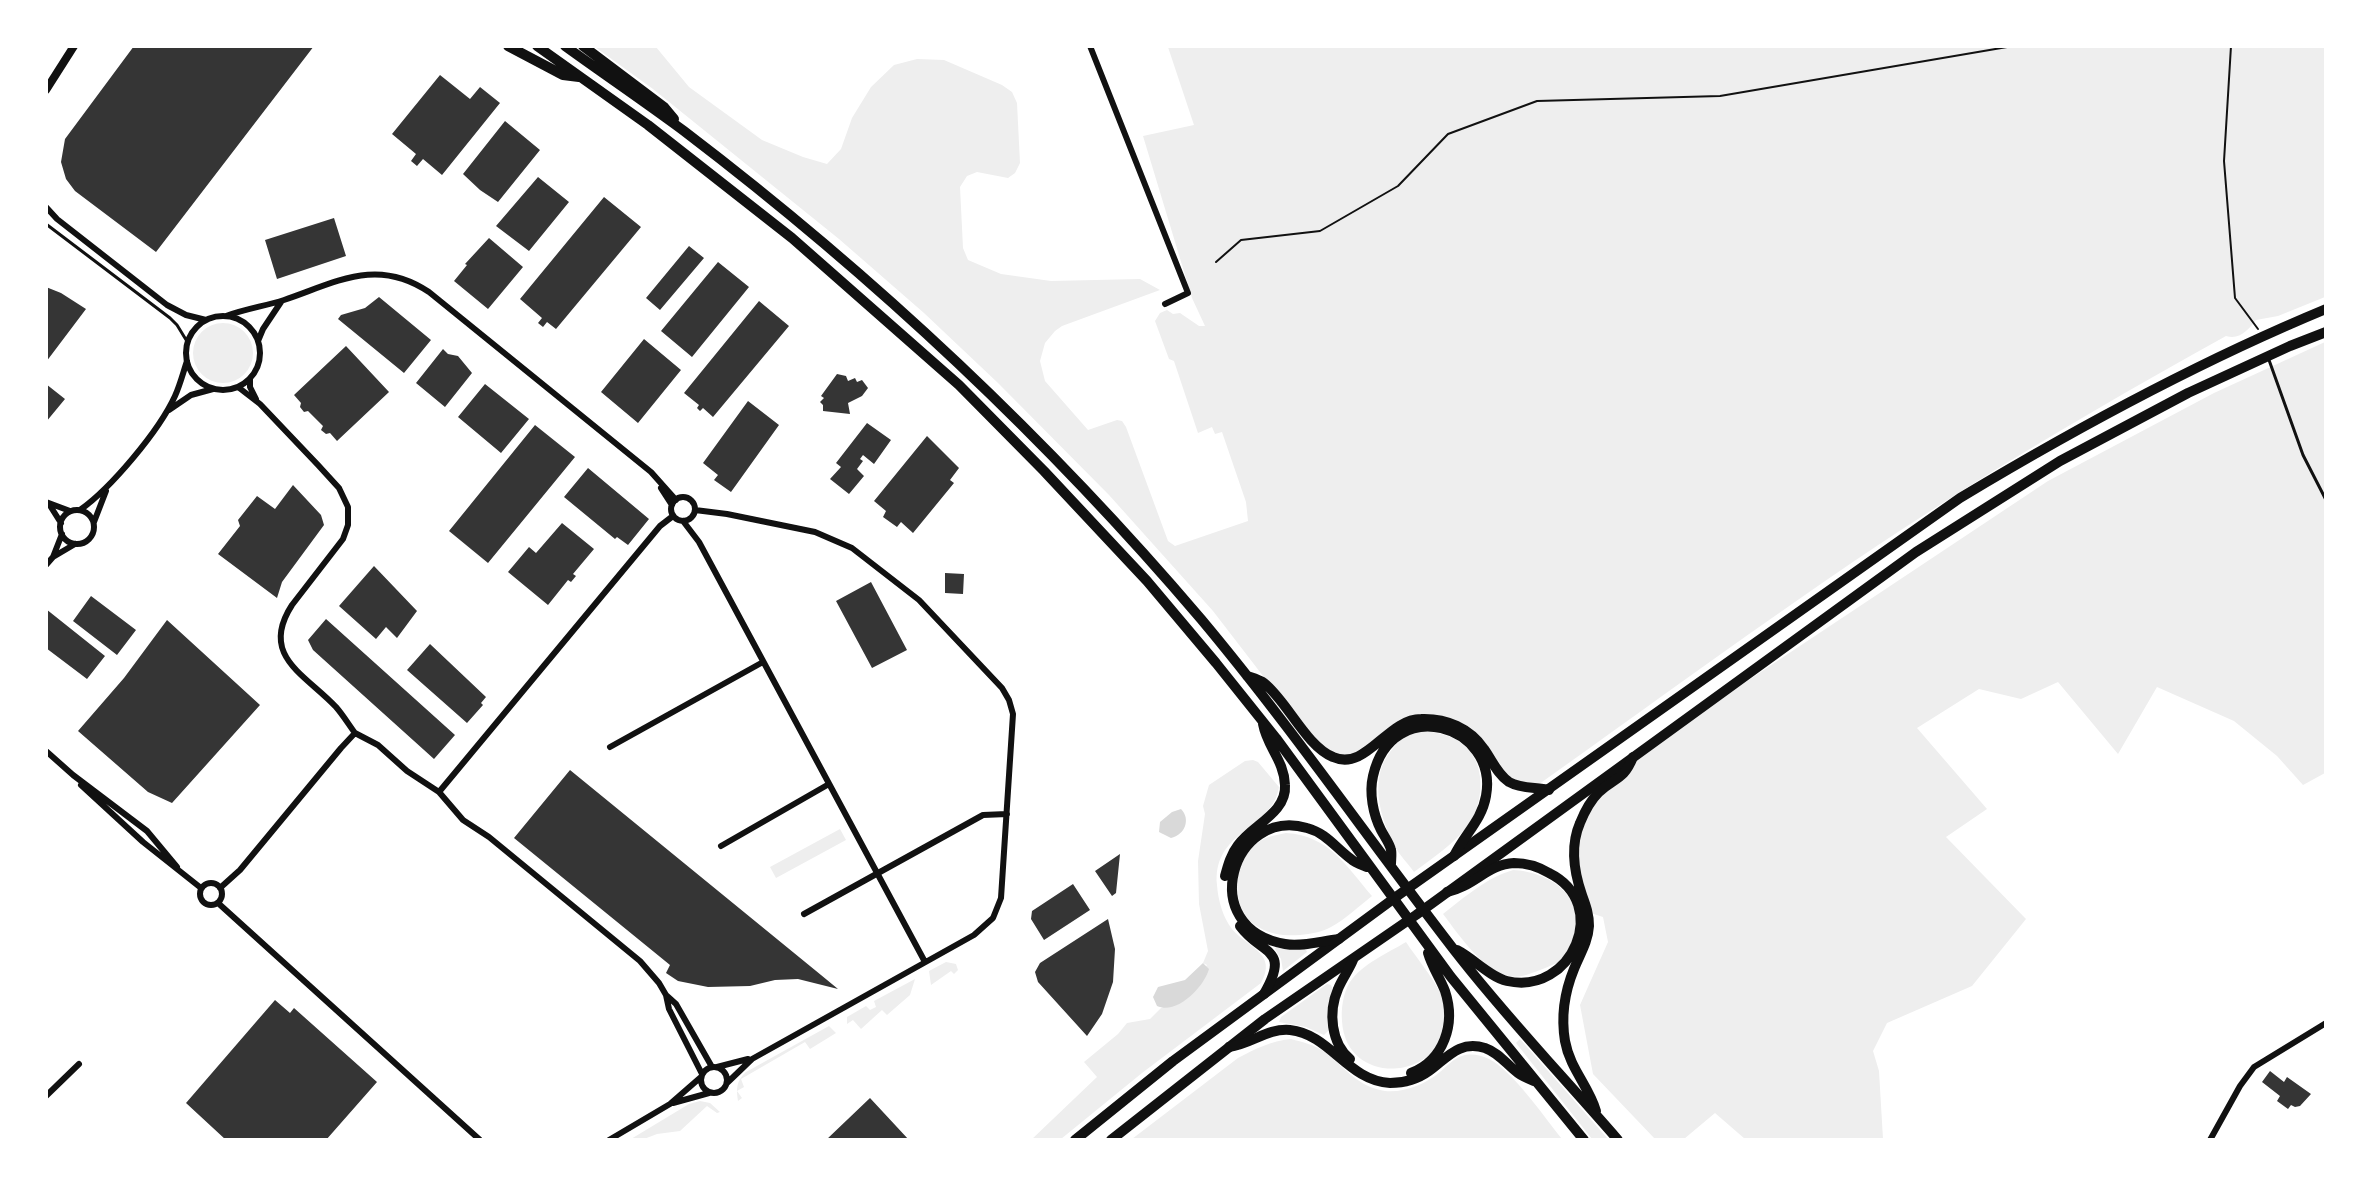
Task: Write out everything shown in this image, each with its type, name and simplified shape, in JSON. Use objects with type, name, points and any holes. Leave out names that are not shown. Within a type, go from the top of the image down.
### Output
[{"type":"main road","points":[[508,46],[563,75],[581,77]]},
{"type":"main road","points":[[537,46],[657,132],[792,238],[959,385],[1044,471],[1147,581],[1262,721],[1425,944],[1584,1140]]},
{"type":"main road","points":[[565,46],[681,129],[820,240],[971,375],[1086,492],[1201,620],[1453,948],[1618,1140]]},
{"type":"main road","points":[[583,46],[664,107],[681,129]]},
{"type":"main road","points":[[1075,1140],[1173,1060],[1368,917],[1960,498],[2051,443],[2179,374],[2325,309]]},
{"type":"main road","points":[[1111,1140],[1265,1019],[1416,915],[1925,546],[2060,461],[2188,393],[2268,355],[2325,332]]},
{"type":"main road","points":[[1245,675],[1264,682],[1310,737],[1332,757],[1343,760],[1356,759],[1400,724],[1418,718],[1439,720],[1457,725],[1474,737],[1509,782],[1521,787],[1549,790]]},
{"type":"main road","points":[[1262,721],[1266,740],[1275,752],[1285,774],[1286,789],[1283,800],[1276,810],[1237,846],[1228,861],[1224,882],[1226,899],[1232,916],[1244,932],[1266,949],[1275,962],[1275,974],[1264,994]]},
{"type":"main road","points":[[1390,864],[1391,850],[1373,808],[1373,777],[1379,758],[1389,743],[1409,728],[1438,727],[1462,736],[1476,750],[1485,768],[1488,783],[1482,809],[1477,822],[1460,842],[1454,856]]},
{"type":"main road","points":[[1597,1116],[1592,1097],[1581,1082],[1569,1055],[1563,1026],[1570,981],[1586,942],[1589,928],[1588,912],[1576,875],[1575,842],[1579,824],[1598,793],[1627,772],[1633,757]]},
{"type":"main road","points":[[1339,939],[1299,945],[1284,944],[1267,939],[1249,927],[1238,913],[1232,898],[1231,882],[1234,866],[1255,838],[1269,830],[1287,825],[1305,827],[1322,834],[1351,860],[1370,869]]},
{"type":"main road","points":[[1447,892],[1462,889],[1498,866],[1514,863],[1542,869],[1567,884],[1581,910],[1579,939],[1574,951],[1566,963],[1553,973],[1539,979],[1525,982],[1507,981],[1494,975],[1473,958],[1453,948]]},
{"type":"main road","points":[[1353,960],[1337,990],[1332,1020],[1335,1039],[1343,1053],[1361,1069],[1376,1076],[1402,1076],[1416,1071],[1435,1055],[1441,1048],[1449,1024],[1450,1013],[1446,994],[1433,970],[1425,944]]},
{"type":"main road","points":[[1229,1047],[1245,1045],[1265,1034],[1277,1031],[1304,1033],[1328,1047],[1358,1073],[1389,1083],[1404,1082],[1420,1076],[1428,1072],[1446,1055],[1459,1049],[1477,1046],[1495,1053],[1519,1074],[1536,1082]]},
{"type":"street","points":[[47,88],[74,46]]},
{"type":"street","points":[[1090,46],[1188,293],[1165,304]]},
{"type":"street","points":[[46,207],[57,219],[167,305],[186,315],[206,320],[281,301],[357,276],[378,273],[408,279],[429,292],[651,472],[674,503],[673,516],[660,526],[438,792]]},
{"type":"street","points":[[166,412],[191,395],[214,389],[226,390],[238,387],[250,378],[259,361],[258,342],[263,328],[281,301]]},
{"type":"street","points":[[226,316],[246,324],[258,342]]},
{"type":"street","points":[[80,510],[108,488],[166,412],[180,383],[187,361],[188,343],[193,332],[206,320]]},
{"type":"street","points":[[187,361],[197,378],[214,389]]},
{"type":"street","points":[[250,378],[252,392],[260,404]]},
{"type":"street","points":[[238,387],[260,404],[339,488],[348,507],[348,525],[343,539],[286,615],[280,633],[287,661],[336,707],[356,733],[378,745],[407,771],[438,792],[463,820],[640,961],[650,971],[666,995],[676,1004],[714,1067],[725,1073],[726,1083]]},
{"type":"street","points":[[46,565],[53,557],[75,544],[88,540],[92,535],[94,522],[108,488]]},
{"type":"street","points":[[674,503],[682,498],[689,500],[694,510]]},
{"type":"street","points":[[47,502],[70,511],[86,512],[94,522]]},
{"type":"street","points":[[47,502],[61,523]]},
{"type":"street","points":[[670,1104],[720,1092],[726,1083],[752,1059],[981,931],[993,918],[1003,888],[1013,714],[1009,700],[996,682],[933,613],[873,562],[840,542],[815,532],[694,510]]},
{"type":"street","points":[[688,519],[694,510]]},
{"type":"street","points":[[53,557],[62,534],[61,523],[70,511]]},
{"type":"street","points":[[673,516],[688,519],[713,512]]},
{"type":"street","points":[[688,519],[925,963]]},
{"type":"street","points":[[62,534],[75,544]]},
{"type":"street","points":[[610,747],[763,662]]},
{"type":"street","points":[[220,888],[240,870],[356,733]]},
{"type":"street","points":[[46,751],[136,835],[201,888]]},
{"type":"street","points":[[73,775],[147,831],[177,867]]},
{"type":"street","points":[[722,846],[829,784]]},
{"type":"street","points":[[804,914],[983,815],[1007,814]]},
{"type":"street","points":[[201,888],[210,883],[220,888]]},
{"type":"street","points":[[201,888],[200,898],[211,906],[218,903],[222,897],[220,888]]},
{"type":"street","points":[[218,903],[480,1140]]},
{"type":"street","points":[[666,995],[669,1009],[702,1075],[702,1086],[710,1093]]},
{"type":"street","points":[[2210,1140],[2240,1086],[2254,1066],[2325,1023]]},
{"type":"street","points":[[609,1140],[670,1104],[714,1067],[752,1059]]},
{"type":"street","points":[[46,1096],[79,1064]]},
{"type":"lane","points":[[46,224],[170,318],[188,343]]},
{"type":"lane","points":[[2268,355],[2303,455],[2325,500]]},
{"type":"path","points":[[1216,262],[1241,240],[1320,231],[1398,186],[1448,134],[1537,101],[1720,96],[2013,46]]},
{"type":"path","points":[[2231,46],[2224,161],[2235,297],[2263,335]]},
{"type":"shaded area","points":[[595,47],[656,47],[689,87],[762,140],[827,164],[841,149],[852,118],[871,87],[894,65],[917,59],[944,60],[1002,85],[1012,92],[1017,103],[1020,163],[1015,173],[1008,178],[977,172],[967,176],[960,187],[963,248],[968,260],[1001,274],[1051,281],[1140,279],[1160,290],[1062,326],[1045,343],[1040,361],[1045,381],[1088,430],[1117,420],[1122,421],[1168,541],[1175,546],[1248,521],[1246,502],[1222,432],[1215,434],[1212,427],[1198,433],[1174,361],[1169,359],[1155,321],[1160,313],[1167,310],[1173,314],[1180,313],[1199,326],[1205,326],[1192,298],[1143,136],[1194,125],[1168,47],[2325,47],[2325,297],[2278,316],[2256,320],[2243,333],[2235,337],[2226,336],[2092,412],[1993,472],[1799,599],[1535,787],[1509,781],[1457,725],[1381,739],[1343,760],[1310,737],[1213,611],[1109,495],[998,383],[924,313],[839,239],[653,89]]},
{"type":"shaded area","points":[[223,323],[235,325],[248,336],[253,353],[251,365],[240,378],[223,383],[211,381],[198,370],[193,353],[195,341],[206,328]]},
{"type":"shaded area","points":[[2325,342],[2325,773],[2303,785],[2277,756],[2234,721],[2157,687],[2118,754],[2058,682],[2021,699],[1979,689],[1917,728],[1987,809],[1946,837],[2026,919],[1972,986],[1887,1023],[1873,1051],[1879,1071],[1883,1139],[1745,1139],[1715,1113],[1684,1139],[1655,1139],[1593,1074],[1580,1005],[1608,942],[1603,917],[1588,912],[1576,875],[1579,824],[1633,757],[2048,481],[2214,393]]},
{"type":"shaded area","points":[[1426,731],[1453,738],[1469,751],[1479,771],[1480,795],[1473,817],[1461,834],[1414,872],[1396,849],[1389,834],[1381,810],[1378,786],[1384,763],[1398,742],[1407,735]]},
{"type":"shaded area","points":[[1245,761],[1258,762],[1279,787],[1277,794],[1268,811],[1238,836],[1222,855],[1217,885],[1218,897],[1229,925],[1264,958],[1266,965],[1261,983],[1142,1073],[1061,1139],[1031,1140],[1097,1077],[1084,1062],[1118,1034],[1127,1023],[1150,1019],[1161,1008],[1177,1004],[1207,965],[1203,963],[1208,951],[1199,904],[1198,861],[1205,814],[1203,806],[1209,785]]},
{"type":"shaded area","points":[[1181,809],[1186,822],[1180,834],[1171,838],[1159,832],[1160,822],[1172,812]]},
{"type":"shaded area","points":[[840,829],[846,840],[776,878],[770,867]]},
{"type":"shaded area","points":[[1286,833],[1301,835],[1326,846],[1336,854],[1372,896],[1342,920],[1320,931],[1285,935],[1260,928],[1243,910],[1237,885],[1239,873],[1250,850],[1259,842]]},
{"type":"shaded area","points":[[1513,870],[1539,875],[1561,888],[1569,897],[1574,908],[1576,921],[1573,938],[1562,961],[1522,976],[1510,976],[1487,965],[1467,945],[1443,914],[1485,883]]},
{"type":"shaded area","points":[[1406,942],[1441,993],[1445,1026],[1437,1047],[1421,1061],[1402,1068],[1381,1068],[1362,1060],[1348,1045],[1342,1021],[1343,1001],[1350,982],[1361,970]]},
{"type":"shaded area","points":[[1276,947],[1306,950],[1307,952],[1283,971]]},
{"type":"shaded area","points":[[946,962],[956,964],[958,970],[954,974],[951,971],[931,985],[929,971]]},
{"type":"shaded area","points":[[1203,963],[1209,969],[1202,984],[1189,998],[1173,1007],[1157,1006],[1153,997],[1158,987],[1185,980]]},
{"type":"shaded area","points":[[915,979],[910,995],[887,1015],[882,1010],[861,1029],[853,1020],[847,1024],[847,1017],[866,1006],[870,1010],[876,1007],[874,1001]]},
{"type":"shaded area","points":[[1327,984],[1331,985],[1333,990],[1329,1030],[1324,1035],[1306,1027],[1279,1022],[1281,1017]]},
{"type":"shaded area","points":[[829,1026],[836,1033],[810,1049],[805,1042],[741,1079],[744,1087],[737,1091],[739,1082],[743,1075],[746,1072]]},
{"type":"shaded area","points":[[1291,1039],[1325,1052],[1359,1081],[1385,1091],[1400,1091],[1421,1084],[1462,1056],[1472,1055],[1486,1058],[1508,1073],[1562,1139],[1132,1139],[1238,1058],[1270,1044]]},
{"type":"shaded area","points":[[1520,1039],[1608,1139],[1592,1139],[1516,1043]]},
{"type":"shaded area","points":[[737,1091],[742,1098],[738,1101],[737,1097]]},
{"type":"shaded area","points":[[700,1101],[710,1103],[720,1112],[717,1113],[707,1106],[680,1131],[657,1134],[644,1139],[631,1139],[689,1104]]},
{"type":"building","points":[[134,46],[314,46],[156,252],[75,191],[66,179],[61,162],[65,139]]},
{"type":"building","points":[[440,75],[470,99],[480,87],[500,103],[442,175],[423,159],[417,166],[411,161],[416,154],[392,134]]},
{"type":"building","points":[[505,121],[540,150],[498,202],[480,190],[463,174]]},
{"type":"building","points":[[538,177],[569,202],[529,251],[496,226]]},
{"type":"building","points":[[604,197],[641,227],[556,329],[547,322],[543,327],[538,323],[542,318],[520,299]]},
{"type":"building","points":[[334,218],[346,256],[277,279],[265,240]]},
{"type":"building","points":[[489,238],[523,267],[488,309],[454,281],[467,265],[465,264]]},
{"type":"building","points":[[689,246],[704,258],[660,310],[646,298]]},
{"type":"building","points":[[718,262],[749,287],[692,357],[661,331]]},
{"type":"building","points":[[46,287],[61,293],[86,309],[46,362]]},
{"type":"building","points":[[379,297],[431,340],[404,373],[338,319],[341,315],[365,308]]},
{"type":"building","points":[[759,301],[789,326],[713,417],[703,408],[700,411],[697,408],[699,405],[684,393]]},
{"type":"building","points":[[644,339],[681,370],[638,423],[601,392]]},
{"type":"building","points":[[346,346],[389,392],[337,441],[330,433],[326,434],[321,430],[323,426],[308,411],[304,412],[300,407],[301,403],[294,395]]},
{"type":"building","points":[[443,349],[448,354],[458,356],[472,373],[445,407],[416,383]]},
{"type":"building","points":[[837,374],[846,376],[848,381],[855,378],[857,382],[862,380],[868,388],[862,396],[848,403],[850,414],[823,411],[823,405],[820,402],[824,398],[821,396]]},
{"type":"building","points":[[46,384],[65,399],[46,422]]},
{"type":"building","points":[[485,384],[529,419],[501,453],[458,417]]},
{"type":"building","points":[[748,401],[779,425],[731,492],[714,480],[718,475],[703,463]]},
{"type":"building","points":[[867,423],[891,440],[874,464],[863,455],[860,459],[863,461],[857,469],[864,476],[849,494],[830,479],[841,467],[836,463]]},
{"type":"building","points":[[535,425],[575,457],[488,563],[449,531]]},
{"type":"building","points":[[927,436],[959,468],[950,480],[954,483],[913,533],[901,522],[897,527],[883,517],[886,511],[874,501]]},
{"type":"building","points":[[588,468],[649,519],[628,545],[617,537],[615,539],[564,497]]},
{"type":"building","points":[[293,485],[321,515],[324,525],[282,582],[277,598],[218,554],[240,526],[238,520],[257,496],[275,509]]},
{"type":"building","points":[[562,523],[594,549],[573,574],[576,576],[571,582],[568,580],[548,605],[508,572],[529,547],[536,553]]},
{"type":"building","points":[[374,566],[417,611],[397,638],[386,627],[376,639],[339,606]]},
{"type":"building","points":[[945,573],[964,574],[963,594],[945,593]]},
{"type":"building","points":[[871,582],[907,650],[872,668],[836,601]]},
{"type":"building","points":[[91,596],[136,630],[117,655],[73,621]]},
{"type":"building","points":[[46,609],[105,656],[87,679],[46,648]]},
{"type":"building","points":[[326,619],[455,735],[434,759],[313,650],[308,640]]},
{"type":"building","points":[[167,620],[260,705],[172,803],[148,792],[78,731],[124,678]]},
{"type":"building","points":[[430,644],[486,697],[481,703],[483,705],[467,723],[407,670]]},
{"type":"building","points":[[570,770],[838,989],[798,979],[775,980],[750,986],[708,987],[678,981],[666,973],[670,965],[514,838]]},
{"type":"building","points":[[1120,854],[1116,893],[1112,896],[1095,871]]},
{"type":"building","points":[[1073,884],[1090,910],[1044,940],[1031,919],[1032,911]]},
{"type":"building","points":[[1108,919],[1115,949],[1113,982],[1102,1014],[1087,1036],[1038,982],[1035,972],[1040,963]]},
{"type":"building","points":[[275,1000],[290,1013],[294,1008],[377,1082],[326,1140],[226,1140],[186,1103]]},
{"type":"building","points":[[2270,1071],[2284,1082],[2287,1077],[2311,1094],[2300,1106],[2291,1105],[2288,1109],[2277,1101],[2280,1096],[2262,1082]]},
{"type":"building","points":[[870,1098],[909,1140],[826,1140]]}]
